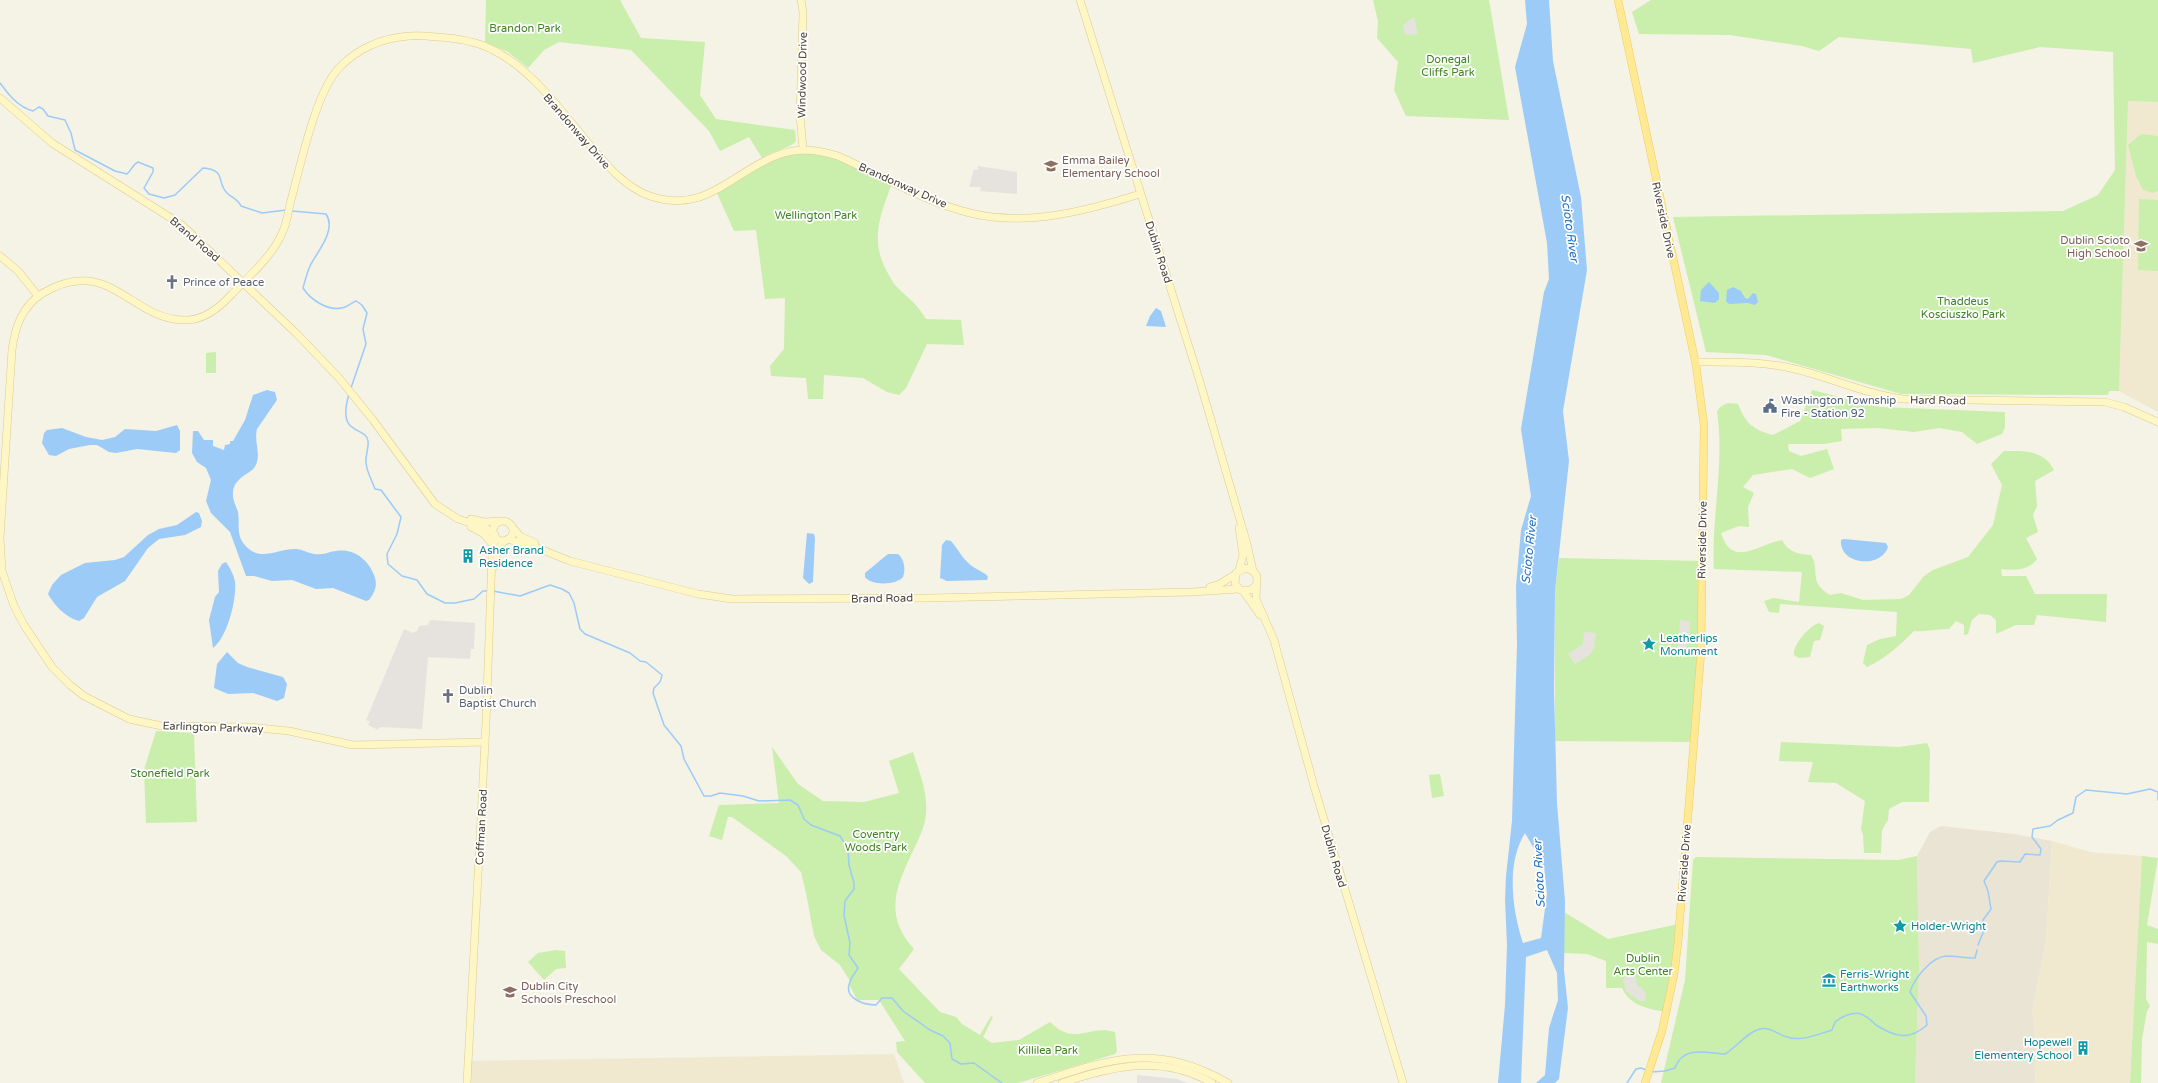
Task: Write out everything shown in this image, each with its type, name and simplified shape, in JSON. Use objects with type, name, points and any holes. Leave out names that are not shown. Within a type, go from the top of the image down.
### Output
[{"type":"main road","name":"Windwood Drive","points":[[801,0],[803,17],[800,115],[803,150]]},
{"type":"main road","name":"Dublin Road","points":[[1080,0],[1202,388],[1236,504],[1253,571]]},
{"type":"main road","name":"Riverside Drive","points":[[1618,0],[1695,362],[1703,413],[1704,430],[1700,670],[1674,975],[1662,1031],[1645,1083]]},
{"type":"main road","name":"Brandonway Drive","points":[[243,282],[272,252],[283,231],[316,111],[334,75],[357,52],[372,44],[411,35],[453,39],[488,47],[504,56],[523,69],[610,168],[627,183],[648,196],[670,200],[693,199],[720,190],[779,154],[803,150],[825,152],[838,156],[936,201],[978,215],[1033,218],[1083,210],[1140,194]]},
{"type":"main road","name":"Brand Road","points":[[0,98],[52,143],[171,217],[243,282],[297,334],[344,384],[435,504],[458,519],[486,528],[494,534]]},
{"type":"main road","points":[[0,256],[18,271],[38,296]]},
{"type":"main road","name":"Earlington Parkway","points":[[243,282],[224,302],[208,314],[186,320],[163,316],[117,290],[96,282],[66,283],[55,286],[38,296],[23,312],[14,334],[0,538],[2,571],[14,606],[52,667],[84,696],[130,719],[162,726],[250,727],[281,730],[352,745],[485,742]]},
{"type":"main road","name":"Hard Road","points":[[1695,362],[1768,364],[1796,369],[1878,395],[1903,399],[2105,402],[2124,407],[2158,422]]},
{"type":"main road","name":"Brand Road","points":[[422,488],[445,506],[467,518],[484,522],[500,521]]},
{"type":"main road","name":"Dublin Road","points":[[1236,504],[1243,555],[1238,572]]},
{"type":"main road","name":"Brand Road","points":[[458,519],[461,523],[484,534],[493,545]]},
{"type":"main road","points":[[500,521],[509,522],[513,528],[513,533],[506,540],[499,539],[494,534],[495,525],[500,521]]},
{"type":"main road","name":"Brand Road","points":[[513,528],[520,536],[552,549],[577,562]]},
{"type":"main road","name":"Coffman Road","points":[[467,1083],[485,742],[494,534]]},
{"type":"main road","name":"Brand Road","points":[[506,540],[577,562],[698,594],[732,599],[920,598],[1241,590]]},
{"type":"main road","name":"Coffman Road","points":[[493,572],[496,565],[498,551],[506,540]]},
{"type":"main road","points":[[1246,568],[1253,571],[1257,579],[1256,585],[1251,590],[1241,590],[1234,580],[1238,572],[1246,568]]},
{"type":"main road","name":"Brand Road","points":[[1192,592],[1218,585],[1238,572]]},
{"type":"main road","name":"Dublin Road","points":[[1256,585],[1256,599],[1269,628],[1320,808],[1403,1083]]},
{"type":"main road","name":"Dublin Road","points":[[1241,590],[1269,628]]},
{"type":"main road","points":[[1037,1083],[1097,1063],[1144,1057],[1182,1063],[1212,1074],[1228,1083]]},
{"type":"main road","points":[[1062,1083],[1113,1067],[1144,1065],[1180,1070],[1212,1083]]},
{"type":"shaded area","points":[[1414,17],[1418,34],[1405,35],[1403,25]]},
{"type":"shaded area","name":"Dublin Scioto High School","points":[[2128,101],[2158,102],[2158,412],[2119,391]]},
{"type":"shaded area","points":[[978,166],[1017,172],[1017,194],[980,191],[981,187],[969,187],[974,169],[978,170]]},
{"type":"shaded area","points":[[430,620],[475,623],[474,649],[471,649],[470,659],[428,657],[422,729],[380,727],[378,730],[368,725],[370,722],[366,720],[404,629],[413,633],[417,631],[419,626],[428,625]]},
{"type":"shaded area","points":[[1680,620],[1690,621],[1689,640],[1683,657],[1674,651],[1678,646]]},
{"type":"shaded area","points":[[1584,632],[1596,633],[1594,648],[1591,654],[1575,664],[1568,654],[1583,644]]},
{"type":"shaded area","points":[[1941,826],[2014,834],[2052,841],[2046,940],[2040,970],[2035,1083],[1915,1083],[1919,969],[1917,856],[1930,832]]},
{"type":"shaded area","points":[[2052,841],[2090,852],[2142,856],[2130,1083],[2035,1083],[2036,1058],[2032,1009],[2046,940]]},
{"type":"shaded area","points":[[1627,971],[1636,978],[1637,985],[1643,989],[1646,995],[1645,1001],[1639,1001],[1626,991],[1623,981]]},
{"type":"shaded area","points":[[894,1054],[904,1083],[467,1083],[469,1061]]},
{"type":"shaded area","points":[[1137,1075],[1177,1079],[1187,1083],[1137,1083]]},
{"type":"green space","name":"Brandon Park","points":[[486,0],[620,0],[641,38],[705,42],[700,95],[716,119],[795,130],[796,141],[790,146],[762,158],[749,137],[720,151],[709,131],[631,50],[559,42],[544,50],[528,68],[508,52],[485,42]]},
{"type":"green space","name":"Donegal Cliffs Park","points":[[1373,0],[1489,0],[1509,120],[1406,116],[1394,90],[1398,62],[1377,38],[1378,21]]},
{"type":"green space","name":"Thaddeus Kosciuszko Park","points":[[1651,0],[2158,0],[2158,102],[2128,101],[2119,391],[2109,391],[2108,395],[1901,394],[1766,355],[1706,352],[1673,217],[2063,211],[2098,195],[2115,170],[2113,52],[2040,47],[1973,63],[1971,49],[1839,37],[1819,51],[1802,46],[1730,35],[1639,34],[1632,12]]},
{"type":"green space","points":[[2141,134],[2158,136],[2158,191],[2153,193],[2143,190],[2136,176],[2128,145]]},
{"type":"green space","name":"Wellington Park","points":[[825,152],[893,181],[879,222],[878,234],[878,246],[881,258],[887,271],[895,285],[915,304],[926,319],[961,320],[964,345],[927,344],[906,388],[899,395],[887,392],[863,378],[824,375],[823,399],[808,399],[806,378],[771,376],[770,366],[784,349],[785,298],[765,299],[756,230],[734,231],[716,191],[779,154]]},
{"type":"green space","points":[[2139,199],[2158,200],[2158,271],[2138,270]]},
{"type":"green space","points":[[216,352],[216,373],[206,373],[206,353]]},
{"type":"green space","points":[[1812,390],[1880,407],[2005,412],[2005,427],[2002,434],[1977,444],[1962,432],[1939,428],[1914,432],[1878,428],[1841,429],[1842,441],[1824,444],[1788,444],[1789,451],[1801,456],[1827,449],[1834,469],[1810,478],[1792,469],[1753,475],[1743,487],[1754,493],[1748,507],[1749,527],[1739,526],[1721,533],[1726,544],[1732,550],[1747,552],[1782,540],[1791,550],[1798,553],[1811,555],[1814,561],[1819,585],[1830,595],[1841,593],[1863,600],[1901,599],[1909,595],[1924,576],[1933,570],[1968,557],[1993,525],[2002,485],[1991,464],[2004,451],[2033,453],[2039,455],[2050,463],[2054,470],[2035,481],[2037,506],[2033,515],[2038,532],[2026,538],[2037,559],[2026,568],[2011,570],[2001,569],[2002,576],[2026,576],[2035,594],[2107,594],[2106,622],[2037,615],[2034,625],[2016,625],[1996,634],[1996,620],[1990,615],[1979,614],[1972,620],[1968,634],[1964,635],[1964,625],[1956,621],[1949,629],[1914,631],[1886,656],[1867,667],[1863,663],[1867,645],[1880,639],[1896,636],[1897,612],[1780,604],[1779,613],[1769,612],[1764,601],[1774,598],[1799,602],[1802,572],[1714,569],[1714,530],[1719,471],[1719,432],[1717,412],[1723,405],[1731,403],[1738,404],[1747,421],[1751,425],[1773,435],[1800,421]]},
{"type":"green space","points":[[1559,558],[1702,561],[1694,742],[1555,741],[1555,591]]},
{"type":"green space","points":[[1819,623],[1824,626],[1820,640],[1814,641],[1810,657],[1799,658],[1794,655],[1798,642],[1806,632]]},
{"type":"green space","name":"Stonefield Park","points":[[156,731],[194,733],[197,822],[146,823],[144,770]]},
{"type":"green space","points":[[1781,742],[1899,747],[1927,743],[1930,750],[1929,802],[1902,802],[1889,809],[1888,820],[1882,830],[1881,853],[1864,853],[1863,835],[1861,829],[1865,801],[1836,783],[1808,782],[1813,762],[1779,761]]},
{"type":"green space","name":"Coventry Woods Park","points":[[772,747],[798,784],[823,801],[864,802],[899,793],[889,761],[913,752],[926,798],[926,814],[921,833],[901,877],[897,890],[896,913],[899,925],[905,937],[914,949],[899,969],[940,1012],[956,1017],[962,1024],[980,1035],[991,1016],[993,1017],[983,1037],[992,1043],[1019,1040],[1050,1022],[1067,1033],[1075,1034],[1106,1030],[1115,1032],[1117,1051],[1115,1054],[1018,1083],[925,1083],[897,1052],[896,1042],[905,1041],[879,1000],[857,1000],[849,984],[850,981],[840,965],[821,950],[814,936],[801,872],[786,856],[732,817],[728,817],[722,840],[709,836],[719,805],[779,803]]},
{"type":"green space","points":[[1440,774],[1444,796],[1432,798],[1429,775]]},
{"type":"green space","points":[[1917,856],[1919,969],[1915,1083],[1661,1083],[1685,980],[1693,860],[1696,857],[1898,860]]},
{"type":"green space","points":[[2142,856],[2158,858],[2147,925],[2158,929],[2158,944],[2147,942],[2146,999],[2150,1006],[2147,1011],[2142,1039],[2141,1083],[2130,1083]]},
{"type":"green space","name":"Dublin Arts Center","points":[[1564,912],[1608,939],[1679,924],[1666,1012],[1653,1010],[1635,1003],[1625,994],[1622,988],[1606,988],[1606,961],[1587,954],[1564,953]]},
{"type":"green space","points":[[556,950],[565,951],[566,968],[556,969],[544,980],[528,962],[538,953]]},
{"type":"water","name":"Scioto River","points":[[1525,0],[1549,0],[1553,61],[1581,197],[1587,270],[1563,411],[1569,461],[1555,591],[1554,690],[1557,803],[1565,901],[1564,970],[1568,1008],[1559,1079],[1555,1083],[1536,1083],[1545,1075],[1549,1028],[1558,1000],[1557,973],[1547,950],[1526,957],[1521,1083],[1498,1083],[1505,1005],[1507,945],[1505,900],[1506,876],[1512,821],[1517,644],[1516,586],[1521,530],[1531,496],[1521,429],[1544,292],[1549,279],[1547,243],[1515,67],[1527,24]],"holes":[[[1525,833],[1544,866],[1547,894],[1541,938],[1523,943],[1514,902],[1513,872],[1515,858]]]},
{"type":"water","points":[[1709,282],[1719,293],[1719,299],[1715,303],[1700,301],[1701,290]]},
{"type":"water","points":[[1733,287],[1741,291],[1745,298],[1748,299],[1753,293],[1756,294],[1758,302],[1755,305],[1748,303],[1729,304],[1726,301],[1727,290]]},
{"type":"water","points":[[1156,308],[1161,311],[1166,327],[1146,326],[1150,316]]},
{"type":"water","points":[[267,390],[275,392],[277,400],[257,429],[256,438],[258,458],[256,466],[240,478],[234,486],[233,491],[238,512],[240,536],[244,544],[250,550],[262,554],[295,549],[318,554],[326,554],[334,551],[348,551],[354,553],[368,564],[376,582],[373,594],[369,600],[366,601],[333,588],[316,589],[292,580],[272,581],[254,576],[246,576],[230,532],[211,513],[206,501],[211,480],[206,468],[197,462],[192,453],[193,431],[198,431],[204,440],[213,440],[213,446],[224,450],[225,445],[230,444],[230,441],[233,441],[245,420],[253,395]]},
{"type":"water","points":[[177,425],[180,431],[180,450],[176,453],[137,449],[116,453],[109,452],[97,445],[90,445],[69,449],[56,456],[49,455],[42,443],[44,433],[47,430],[62,428],[86,437],[102,440],[115,437],[125,429],[156,431]]},
{"type":"water","points":[[196,512],[199,513],[202,521],[201,527],[185,535],[159,539],[148,548],[125,581],[97,597],[84,618],[79,621],[69,617],[54,603],[48,594],[52,585],[61,575],[85,563],[115,560],[124,557],[148,535],[159,529],[177,525]]},
{"type":"water","points":[[807,533],[814,534],[815,538],[813,582],[809,584],[803,578]]},
{"type":"water","points":[[946,540],[951,541],[971,565],[984,573],[988,577],[987,580],[947,581],[940,578],[942,545]]},
{"type":"water","points":[[1841,540],[1886,543],[1888,547],[1884,554],[1877,559],[1861,561],[1853,559],[1847,555],[1842,548]]},
{"type":"water","points":[[888,554],[898,554],[902,559],[904,568],[903,577],[900,580],[890,583],[878,583],[868,580],[865,577],[865,573]]},
{"type":"water","points":[[226,562],[232,572],[235,582],[233,608],[223,636],[213,648],[209,620],[215,597],[219,592],[218,571],[222,564]]},
{"type":"water","points":[[227,652],[238,663],[283,677],[287,684],[284,698],[277,701],[253,693],[228,694],[214,688],[217,664]]},
{"type":"waterway","points":[[0,83],[10,96],[23,107],[33,111],[39,107],[43,109],[48,116],[65,120],[71,133],[75,150],[115,171],[127,174],[138,162],[153,168],[153,172],[144,188],[149,194],[164,198],[175,195],[203,168],[215,171],[220,177],[224,189],[241,206],[262,213],[286,210]]},
{"type":"waterway","points":[[292,211],[326,214],[329,220],[328,234],[310,266],[303,288],[314,300],[330,308],[343,308],[356,301],[362,305],[367,313],[363,329],[366,344],[351,388]]},
{"type":"waterway","points":[[349,394],[346,408],[346,418],[353,428],[366,436],[368,441],[366,458],[368,473],[375,489],[381,490],[401,517],[397,534],[387,554],[388,564],[402,576],[417,580],[427,594],[445,603],[455,603],[474,599],[483,591],[487,591]]},
{"type":"waterway","points":[[493,591],[520,596],[550,585],[562,589],[569,593],[574,603],[580,629],[585,634],[630,653],[640,661],[646,662],[662,675],[660,682],[654,688],[653,693],[664,725],[681,746],[684,759],[704,796],[711,796],[720,793],[743,796],[759,801],[790,800],[798,805],[804,819],[811,825],[840,836],[848,849],[849,865],[854,883],[854,889],[845,901],[844,915],[850,943],[849,955],[858,968],[851,978],[849,990],[850,994],[857,1000],[872,1005],[876,1005],[882,998],[892,998],[903,1011],[930,1030],[943,1036],[950,1043],[952,1059],[961,1064],[974,1063],[1002,1083]]},
{"type":"waterway","points":[[1978,945],[1985,928],[1983,920],[1991,909],[1988,891],[1984,881],[1997,862],[2020,862],[2025,854],[2040,855],[2041,849],[2032,837],[2033,829],[2050,826],[2058,820],[2073,813],[2076,797],[2086,790],[2127,794],[2150,789],[2158,792],[2158,795]]},
{"type":"waterway","points":[[1651,1072],[1665,1071],[1675,1068],[1679,1061],[1689,1053],[1703,1052],[1725,1054],[1746,1036],[1760,1029],[1764,1028],[1793,1038],[1804,1038],[1832,1030],[1835,1022],[1844,1016],[1854,1013],[1863,1015],[1876,1025],[1889,1032],[1902,1036],[1914,1033],[1927,1025],[1926,1016],[1910,992],[1919,975],[1929,964],[1940,957],[1975,958],[1977,950]]},
{"type":"waterway","points":[[1627,1083],[1636,1069],[1641,1068],[1646,1070]]},
{"type":"place","name":"Emma Bailey Elementary School","points":[[1051,166]]},
{"type":"place","name":"Dublin Scioto High School","points":[[2141,246]]},
{"type":"place","name":"Prince of Peace","points":[[172,282]]},
{"type":"place","name":"Washington Township Fire - Station 92","points":[[1770,406]]},
{"type":"place","name":"Asher Brand Residence","points":[[468,556]]},
{"type":"place","name":"Leatherlips Monument","points":[[1649,644]]},
{"type":"place","name":"Dublin Baptist Church","points":[[448,696]]},
{"type":"place","name":"Holder-Wright","points":[[1900,926]]},
{"type":"place","name":"Ferris-Wright Earthworks","points":[[1829,980]]},
{"type":"place","name":"Dublin City Schools Preschool","points":[[510,992]]},
{"type":"place","name":"Hopewell Elementery School","points":[[2083,1048]]},
{"type":"park label","name":"Killilea Park","points":[[1048,1050]]}]
